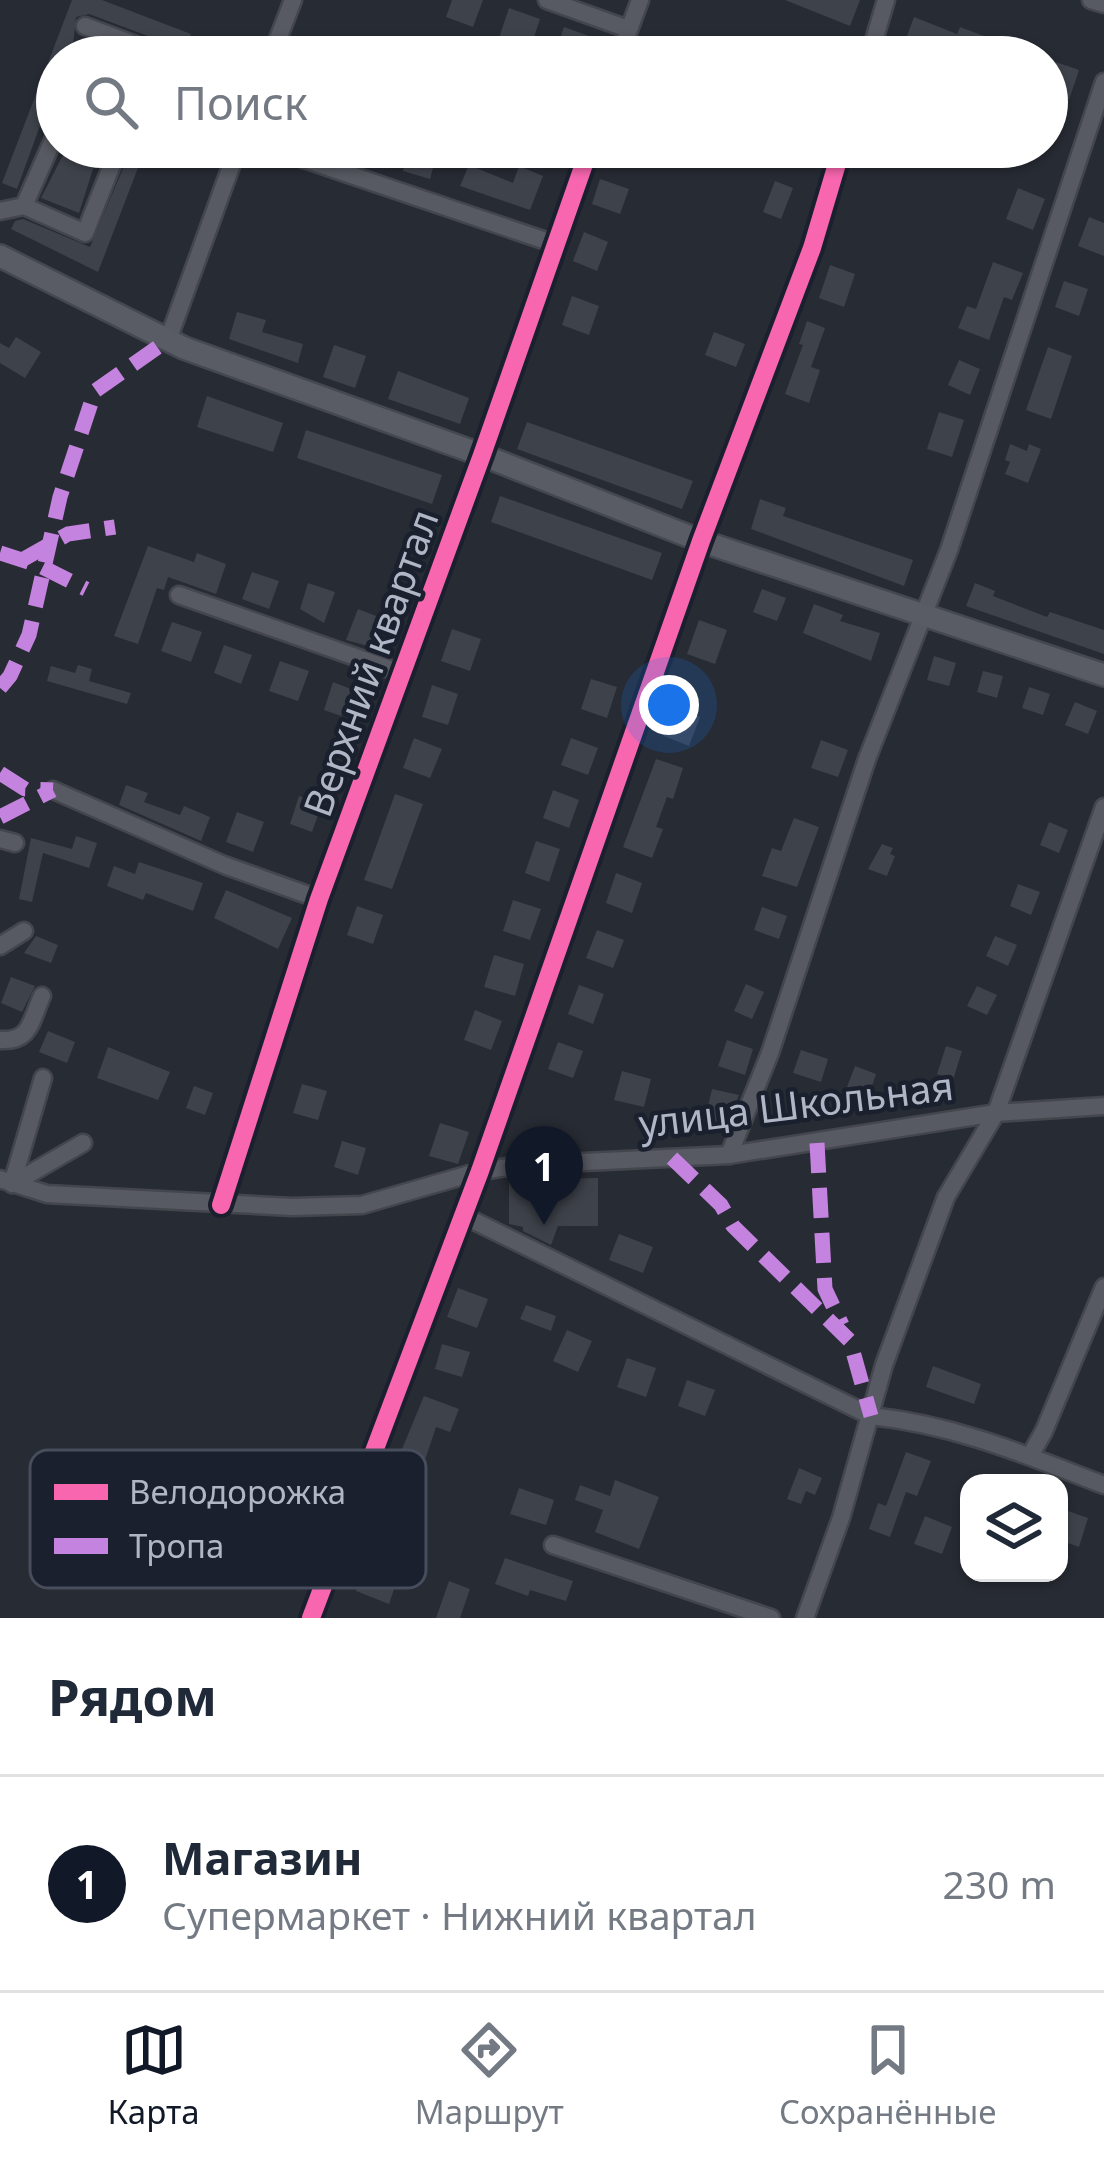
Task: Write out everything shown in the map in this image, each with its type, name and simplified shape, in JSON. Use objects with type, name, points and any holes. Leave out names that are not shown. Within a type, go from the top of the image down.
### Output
[{"type":"main road","points":[[0,256],[168,340],[701,541],[1104,675]]},
{"type":"street","points":[[279,36],[292,0]]},
{"type":"street","points":[[547,0],[628,29]]},
{"type":"street","points":[[626,36],[640,0]]},
{"type":"street","points":[[875,36],[886,0]]},
{"type":"street","points":[[1090,0],[1104,4]]},
{"type":"street","points":[[85,26],[112,36]]},
{"type":"street","points":[[729,1155],[770,1053],[867,759],[949,550],[1104,82]]},
{"type":"street","points":[[24,206],[40,168]]},
{"type":"street","points":[[0,211],[24,206],[85,233],[111,168]]},
{"type":"street","points":[[168,340],[230,168]]},
{"type":"street","points":[[330,168],[557,245]]},
{"type":"street","name":"Верхний квартал","points":[[221,1204],[319,899],[583,168]]},
{"type":"street","points":[[374,1450],[480,1171],[701,541],[812,248],[836,168]]},
{"type":"street","name":"Верхний квартал","points":[[179,596],[404,674]]},
{"type":"street","points":[[53,790],[224,865],[319,899]]},
{"type":"street","points":[[805,1618],[872,1416],[884,1365],[946,1197],[996,1113],[1104,807]]},
{"type":"street","points":[[0,946],[24,931]]},
{"type":"street","points":[[0,1040],[20,1040],[25,1035],[42,996]]},
{"type":"street","points":[[6,1182],[44,1078]]},
{"type":"street","name":"улица Школьная","points":[[6,1182],[47,1194],[221,1204],[362,1205],[480,1171],[729,1155],[996,1113],[1104,1106]]},
{"type":"street","points":[[6,1182],[83,1143]]},
{"type":"street","points":[[462,1215],[872,1416],[926,1422],[1104,1485]]},
{"type":"street","points":[[1030,1456],[1104,1287]]},
{"type":"street","points":[[554,1545],[771,1618]]},
{"type":"street","points":[[311,1618],[322,1588]]},
{"type":"building","points":[[72,0],[102,0],[191,34],[148,36],[89,14],[76,17],[74,36],[58,36]]},
{"type":"building","points":[[452,0],[483,0],[473,27],[446,17]]},
{"type":"building","points":[[785,0],[860,0],[850,26]]},
{"type":"building","points":[[509,8],[540,19],[534,36],[500,36]]},
{"type":"building","points":[[914,17],[957,34],[960,27],[984,36],[907,36]]},
{"type":"building","points":[[564,27],[589,36],[561,36]]},
{"type":"building","points":[[1068,66],[1079,70],[1068,100]]},
{"type":"building","points":[[36,94],[36,137],[17,189],[2,183]]},
{"type":"building","points":[[56,168],[93,168],[79,213],[41,198]]},
{"type":"building","points":[[123,168],[138,168],[98,272],[11,229],[23,219],[90,247]]},
{"type":"building","points":[[404,168],[433,168],[430,179]]},
{"type":"building","points":[[468,168],[513,183],[518,168],[543,176],[530,210],[460,186]]},
{"type":"building","points":[[600,179],[629,189],[620,214],[592,204]]},
{"type":"building","points":[[775,181],[793,188],[781,219],[763,212]]},
{"type":"building","points":[[1018,188],[1045,199],[1033,230],[1006,219]]},
{"type":"building","points":[[1089,217],[1104,223],[1104,256],[1078,246]]},
{"type":"building","points":[[584,232],[608,242],[597,271],[573,261]]},
{"type":"building","points":[[993,262],[1023,273],[1012,300],[1004,297],[989,340],[958,328],[967,306],[976,309]]},
{"type":"building","points":[[830,265],[855,274],[844,307],[819,298]]},
{"type":"building","points":[[1064,281],[1088,289],[1079,316],[1055,307]]},
{"type":"building","points":[[572,296],[599,306],[589,335],[562,325]]},
{"type":"building","points":[[237,312],[266,320],[262,332],[303,344],[298,363],[229,339]]},
{"type":"building","points":[[807,321],[825,328],[811,367],[820,370],[809,403],[785,394]]},
{"type":"building","points":[[714,332],[745,344],[736,367],[705,355]]},
{"type":"building","points":[[16,337],[41,352],[25,378],[0,363],[0,343],[9,348]]},
{"type":"building","points":[[334,345],[366,356],[355,388],[323,377]]},
{"type":"building","points":[[1048,347],[1072,356],[1051,419],[1026,410]]},
{"type":"building","points":[[959,360],[980,369],[970,395],[948,385]]},
{"type":"building","points":[[398,371],[469,398],[460,424],[388,399]]},
{"type":"building","points":[[207,396],[283,423],[273,452],[197,427]]},
{"type":"building","points":[[939,412],[964,420],[952,457],[927,449]]},
{"type":"building","points":[[527,422],[693,481],[682,509],[517,449]]},
{"type":"building","points":[[306,430],[442,475],[432,504],[297,458]]},
{"type":"building","points":[[1010,444],[1027,451],[1029,444],[1041,449],[1028,483],[1005,474]]},
{"type":"building","points":[[500,496],[662,553],[652,580],[491,522]]},
{"type":"building","points":[[760,499],[786,508],[783,516],[913,560],[904,586],[751,529]]},
{"type":"building","points":[[148,546],[194,562],[197,553],[226,564],[216,594],[168,577],[164,590],[157,588],[138,644],[114,636]]},
{"type":"building","points":[[252,572],[279,581],[269,609],[242,599]]},
{"type":"building","points":[[308,583],[335,592],[324,623],[300,609]]},
{"type":"building","points":[[975,583],[995,591],[993,596],[1047,617],[1050,612],[1104,630],[1104,654],[966,606]]},
{"type":"building","points":[[762,589],[786,598],[777,621],[753,612]]},
{"type":"building","points":[[814,604],[843,615],[840,621],[880,633],[871,661],[803,633]]},
{"type":"building","points":[[358,609],[389,621],[379,649],[346,640]]},
{"type":"building","points":[[699,620],[727,630],[715,664],[687,654]]},
{"type":"building","points":[[172,622],[202,632],[191,662],[161,651]]},
{"type":"building","points":[[452,629],[481,639],[470,671],[441,661]]},
{"type":"building","points":[[224,645],[252,655],[241,684],[214,673]]},
{"type":"building","points":[[934,656],[956,663],[949,686],[927,680]]},
{"type":"building","points":[[280,661],[309,671],[298,701],[269,691]]},
{"type":"building","points":[[78,665],[92,669],[89,681],[131,693],[127,704],[47,681],[51,666],[75,673]]},
{"type":"building","points":[[983,671],[1003,676],[997,698],[977,692]]},
{"type":"building","points":[[591,679],[617,687],[607,718],[581,709]]},
{"type":"building","points":[[333,682],[351,689],[341,716],[324,710]]},
{"type":"building","points":[[432,685],[458,694],[448,725],[422,717]]},
{"type":"building","points":[[1029,687],[1050,694],[1043,715],[1022,708]]},
{"type":"building","points":[[1075,702],[1097,711],[1088,734],[1065,725]]},
{"type":"building","points":[[675,708],[700,717],[689,746],[664,736]]},
{"type":"building","points":[[414,738],[442,749],[430,778],[403,768]]},
{"type":"building","points":[[571,738],[598,748],[588,775],[561,765]]},
{"type":"building","points":[[821,740],[848,750],[838,777],[811,768]]},
{"type":"building","points":[[656,759],[683,768],[673,799],[667,797],[656,827],[663,829],[652,858],[623,847]]},
{"type":"building","points":[[126,785],[148,793],[144,802],[180,815],[184,806],[210,817],[201,841],[119,805]]},
{"type":"building","points":[[553,790],[579,800],[569,828],[543,818]]},
{"type":"building","points":[[395,794],[423,804],[392,889],[364,880]]},
{"type":"building","points":[[299,796],[322,804],[312,832],[290,824]]},
{"type":"building","points":[[237,812],[264,822],[253,852],[226,842]]},
{"type":"building","points":[[794,818],[819,827],[797,887],[762,876],[772,848],[781,851]]},
{"type":"building","points":[[1049,822],[1068,830],[1059,853],[1040,845]]},
{"type":"building","points":[[76,836],[97,843],[89,868],[43,853],[32,902],[19,899],[31,838],[72,849]]},
{"type":"building","points":[[536,841],[560,849],[549,882],[525,873]]},
{"type":"building","points":[[882,844],[893,848],[890,854],[895,856],[887,876],[868,869]]},
{"type":"building","points":[[139,862],[203,883],[193,911],[146,893],[143,900],[107,886],[114,866],[135,874]]},
{"type":"building","points":[[616,873],[642,883],[632,913],[606,903]]},
{"type":"building","points":[[1018,884],[1040,892],[1031,915],[1010,906]]},
{"type":"building","points":[[226,890],[292,918],[278,949],[214,918]]},
{"type":"building","points":[[513,900],[541,909],[530,940],[503,931]]},
{"type":"building","points":[[357,906],[383,915],[373,944],[347,935]]},
{"type":"building","points":[[762,907],[787,916],[779,939],[754,930]]},
{"type":"building","points":[[597,930],[624,940],[613,968],[586,958]]},
{"type":"building","points":[[36,936],[58,945],[51,963],[24,953]]},
{"type":"building","points":[[995,936],[1017,945],[1008,966],[986,956]]},
{"type":"building","points":[[494,955],[524,964],[515,996],[484,987]]},
{"type":"building","points":[[11,977],[35,986],[22,1012],[1,1003]]},
{"type":"building","points":[[746,984],[764,992],[752,1019],[734,1011]]},
{"type":"building","points":[[579,985],[604,994],[593,1024],[568,1014]]},
{"type":"building","points":[[977,986],[997,995],[987,1015],[967,1006]]},
{"type":"building","points":[[475,1010],[502,1021],[491,1050],[464,1040]]},
{"type":"building","points":[[48,1031],[75,1042],[67,1063],[39,1052]]},
{"type":"building","points":[[727,1040],[753,1049],[745,1075],[718,1066]]},
{"type":"building","points":[[558,1042],[583,1051],[573,1078],[548,1069]]},
{"type":"building","points":[[946,1046],[962,1051],[953,1080],[937,1074]]},
{"type":"building","points":[[108,1047],[170,1072],[158,1100],[97,1078]]},
{"type":"building","points":[[801,1050],[828,1059],[821,1082],[793,1073]]},
{"type":"building","points":[[855,1066],[876,1074],[869,1095],[847,1087]]},
{"type":"building","points":[[622,1071],[651,1079],[644,1107],[614,1100]]},
{"type":"building","points":[[302,1084],[327,1091],[318,1120],[293,1113]]},
{"type":"building","points":[[194,1086],[213,1093],[205,1115],[186,1108]]},
{"type":"building","points":[[712,1089],[739,1095],[726,1128],[704,1123]]},
{"type":"building","points":[[440,1123],[469,1132],[458,1164],[429,1156]]},
{"type":"building","points":[[342,1141],[366,1148],[358,1175],[334,1167]]},
{"type":"building","points":[[598,1178],[598,1226],[558,1226],[551,1245],[509,1224],[509,1180]]},
{"type":"building","points":[[619,1234],[653,1247],[643,1273],[609,1260]]},
{"type":"building","points":[[458,1288],[488,1299],[477,1328],[447,1317]]},
{"type":"building","points":[[526,1305],[556,1316],[551,1331],[520,1319]]},
{"type":"building","points":[[567,1330],[592,1341],[578,1372],[553,1361]]},
{"type":"building","points":[[442,1344],[470,1352],[462,1377],[435,1369]]},
{"type":"building","points":[[627,1358],[656,1368],[646,1397],[617,1387]]},
{"type":"building","points":[[933,1366],[981,1384],[974,1404],[926,1387]]},
{"type":"building","points":[[687,1380],[715,1390],[705,1416],[678,1406]]},
{"type":"building","points":[[424,1396],[459,1409],[450,1432],[436,1427],[426,1457],[426,1450],[402,1450]]},
{"type":"building","points":[[906,1452],[931,1461],[917,1496],[906,1492],[890,1537],[869,1529],[878,1503],[886,1506]]},
{"type":"building","points":[[799,1468],[822,1478],[815,1495],[806,1491],[801,1504],[787,1499]]},
{"type":"building","points":[[615,1480],[659,1497],[639,1549],[595,1532],[603,1510],[575,1500],[580,1485],[610,1496]]},
{"type":"building","points":[[519,1488],[554,1500],[546,1525],[510,1514]]},
{"type":"building","points":[[1068,1511],[1088,1518],[1079,1547],[1068,1543]]},
{"type":"building","points":[[925,1516],[952,1527],[942,1554],[914,1544]]},
{"type":"building","points":[[505,1558],[573,1581],[566,1601],[530,1590],[528,1596],[495,1584]]},
{"type":"building","points":[[449,1581],[470,1589],[460,1618],[436,1618]]},
{"type":"building","points":[[357,1588],[394,1588],[389,1604]]},
{"type":"marked path","points":[[0,688],[29,635],[60,497],[95,391],[168,340]]},
{"type":"marked path","points":[[22,560],[68,534],[115,527]]},
{"type":"marked path","points":[[0,553],[38,565],[86,589]]},
{"type":"marked path","points":[[0,773],[25,789],[53,790]]},
{"type":"marked path","points":[[0,817],[53,790]]},
{"type":"marked path","points":[[817,1143],[825,1289],[842,1325]]},
{"type":"marked path","points":[[672,1158],[721,1205],[733,1226],[850,1341],[871,1416]]},
{"type":"cycle path","points":[[221,1205],[319,899],[583,168]]},
{"type":"cycle path","points":[[375,1450],[480,1171],[701,541],[812,248],[836,168]]},
{"type":"cycle path","points":[[311,1618],[322,1588]]},
{"type":"place","name":"Магазин","points":[[544,1225]]}]
